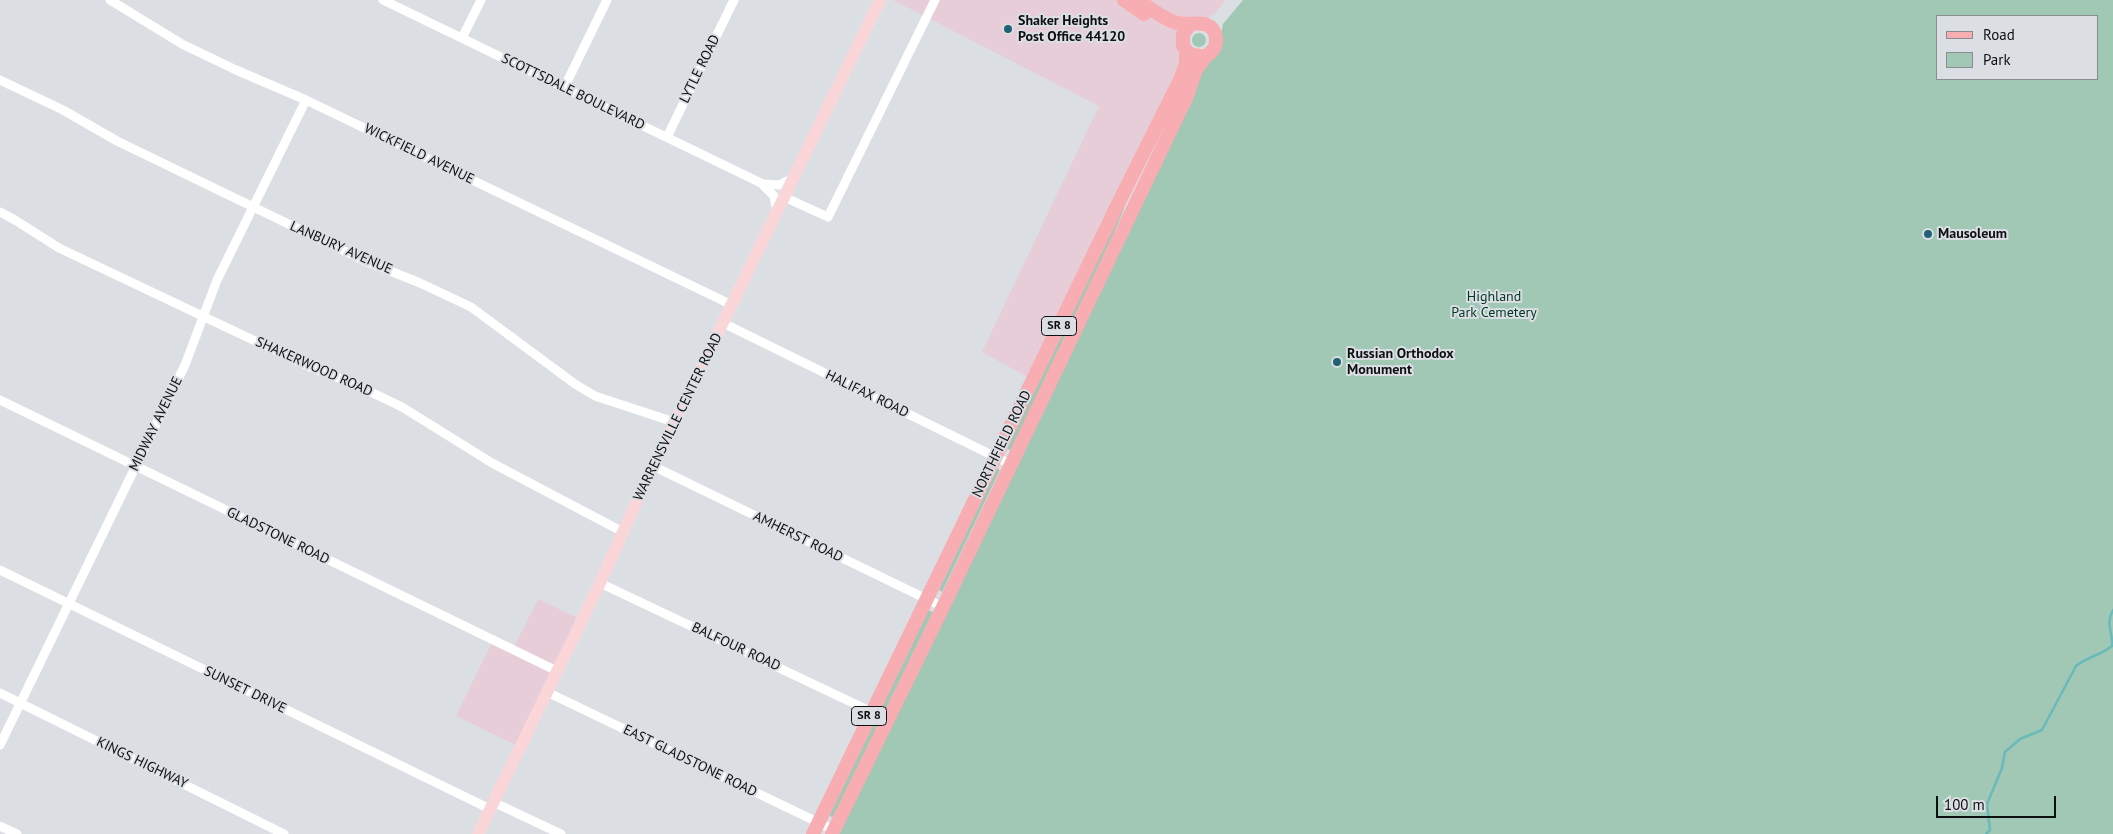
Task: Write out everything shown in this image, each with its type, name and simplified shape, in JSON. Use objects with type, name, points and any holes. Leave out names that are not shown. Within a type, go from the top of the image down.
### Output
[{"type":"main road","name":"WARRENSVILLE CENTER ROAD","points":[[478,834],[600,583],[674,422],[880,0]]},
{"type":"main road","points":[[1124,0],[1171,31],[1194,56],[1205,57]]},
{"type":"main road","name":"SR 8","points":[[1138,0],[1174,23],[1202,23],[1209,26],[1214,31],[1216,42],[1205,57]]},
{"type":"main road","points":[[1184,47],[1183,34],[1192,24]]},
{"type":"main road","name":"NORTHFIELD ROAD","points":[[816,828],[1116,208],[1180,80],[1186,64],[1184,47]]},
{"type":"main road","name":"NORTHFIELD ROAD","points":[[833,832],[1012,465],[1187,96],[1196,70],[1205,57]]},
{"type":"street","name":"WICKFIELD AVENUE","points":[[110,0],[182,44],[306,100],[732,305]]},
{"type":"street","name":"SCOTTSDALE BOULEVARD","points":[[383,0],[763,184]]},
{"type":"street","points":[[462,38],[481,0]]},
{"type":"street","points":[[564,88],[607,0]]},
{"type":"street","name":"LYTLE ROAD","points":[[667,137],[734,0]]},
{"type":"street","points":[[784,197],[828,217],[935,0]]},
{"type":"street","name":"LANBURY AVENUE","points":[[0,80],[64,110],[117,141],[253,207],[363,260],[420,283],[471,308],[574,384],[594,396],[674,422]]},
{"type":"street","name":"MIDWAY AVENUE","points":[[0,745],[185,365],[217,280],[306,100]]},
{"type":"street","points":[[763,184],[779,185],[793,178]]},
{"type":"street","points":[[763,184],[774,196],[777,212]]},
{"type":"street","name":"SHAKERWOOD ROAD","points":[[0,212],[59,248],[204,317],[402,407],[492,463],[623,532]]},
{"type":"street","name":"HALIFAX ROAD","points":[[723,323],[1012,465]]},
{"type":"street","name":"GLADSTONE ROAD","points":[[0,400],[557,671]]},
{"type":"street","name":"AMHERST ROAD","points":[[653,466],[943,607]]},
{"type":"street","name":"SUNSET DRIVE","points":[[0,570],[491,805],[561,834]]},
{"type":"street","name":"BALFOUR ROAD","points":[[600,583],[872,712]]},
{"type":"street","name":"EAST GLADSTONE ROAD","points":[[546,692],[816,828],[833,832]]},
{"type":"street","name":"KINGS HIGHWAY","points":[[0,693],[284,834]]},
{"type":"street","points":[[0,826],[17,834]]},
{"type":"shaded area","points":[[893,0],[1226,0],[1215,13],[1202,23],[1191,25],[1186,52],[1033,380],[982,352],[1099,106]]},
{"type":"shaded area","points":[[538,599],[582,620],[520,747],[456,716],[493,640],[513,649]]},
{"type":"green space","name":"Highland Park Cemetery","points":[[1243,0],[2113,0],[2113,834],[839,834],[1197,75],[1218,49],[1223,24]]},
{"type":"green space","points":[[1199,33],[1204,35],[1206,40],[1204,45],[1199,47],[1194,45],[1192,40],[1194,35]]},
{"type":"green space","points":[[1122,207],[1124,209],[1113,235],[1012,451],[1006,448]]},
{"type":"green space","points":[[996,468],[1000,470],[942,592],[939,590]]},
{"type":"green space","points":[[928,610],[933,612],[836,815],[831,817],[829,812]]},
{"type":"waterway","points":[[1986,834],[1990,830],[1987,804],[2002,768],[2005,752],[2020,739],[2042,730],[2076,666],[2112,646],[2109,624],[2113,610]]},
{"type":"place","name":"Shaker Heights Post Office 44120","points":[[1008,29]]},
{"type":"place","name":"Mausoleum","points":[[1928,234]]},
{"type":"place","name":"Russian Orthodox Monument","points":[[1337,362]]}]
